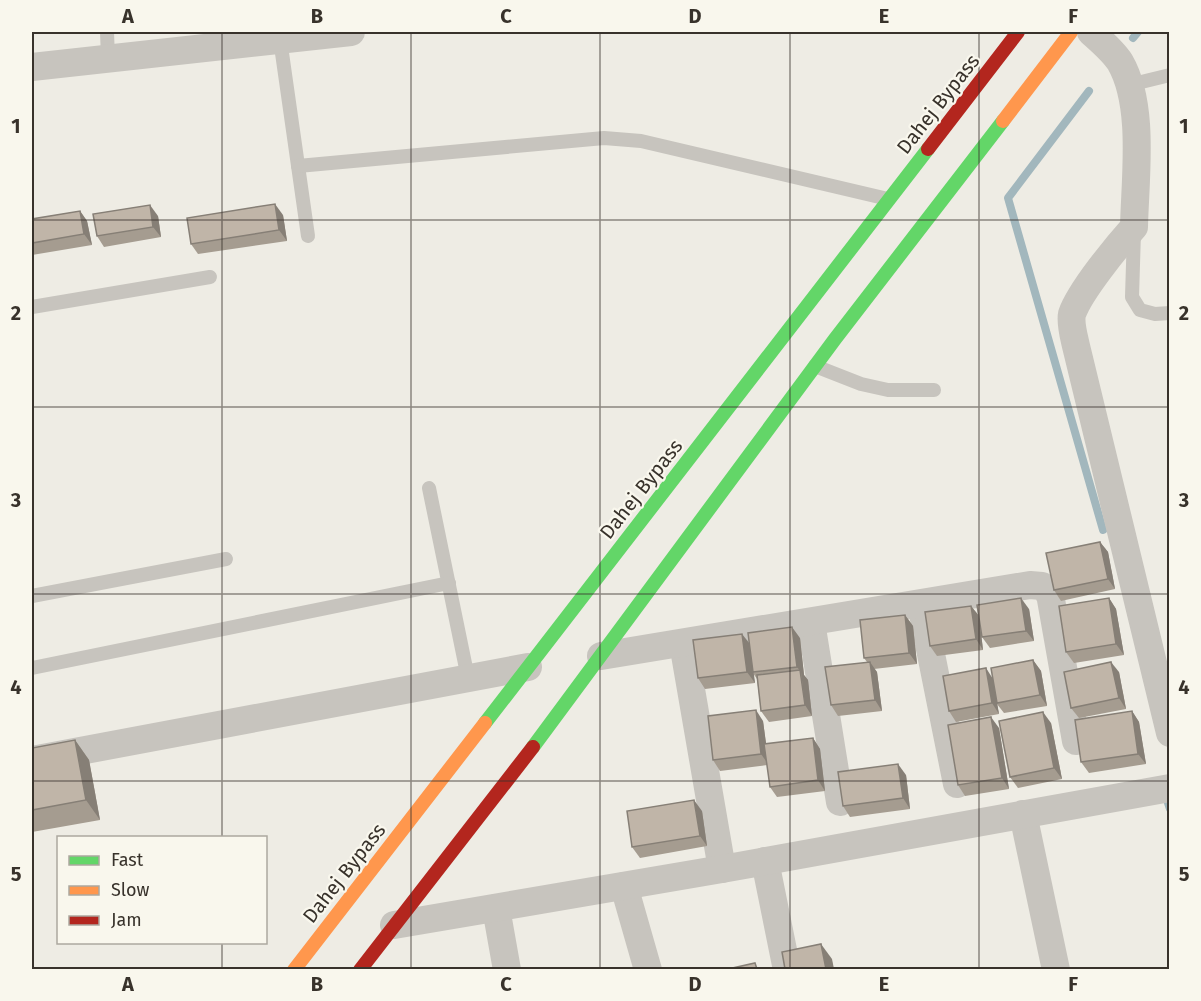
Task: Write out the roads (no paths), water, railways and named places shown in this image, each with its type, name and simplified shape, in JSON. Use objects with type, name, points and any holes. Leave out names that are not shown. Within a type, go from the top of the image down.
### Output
[{"type":"highway","name":"Dahej Bypass","points":[[294,969],[1018,32]]},
{"type":"highway","points":[[360,969],[601,656],[815,366],[1071,32]]},
{"type":"street","points":[[32,67],[107,45],[351,32]]},
{"type":"street","points":[[1091,32],[1120,63],[1137,115],[1134,227],[1118,245],[1079,300],[1071,316],[1076,346],[1170,733]]},
{"type":"street","points":[[601,656],[1030,585],[1042,586],[1050,594],[1076,741]]},
{"type":"street","points":[[921,604],[957,784]]},
{"type":"street","points":[[811,622],[840,802]]},
{"type":"street","points":[[683,643],[723,869]]},
{"type":"street","points":[[32,760],[528,667]]},
{"type":"street","points":[[394,925],[723,869],[1170,788]]},
{"type":"street","points":[[1023,814],[1056,969]]},
{"type":"street","points":[[765,861],[787,969]]},
{"type":"street","points":[[624,886],[648,969]]},
{"type":"street","points":[[496,908],[507,969]]},
{"type":"lane","points":[[291,36],[298,166],[308,236]]},
{"type":"lane","points":[[1129,85],[1170,75]]},
{"type":"lane","points":[[298,166],[604,138],[641,141],[889,200]]},
{"type":"lane","points":[[1134,227],[1132,297],[1140,310],[1155,314],[1170,313]]},
{"type":"lane","points":[[32,307],[210,277]]},
{"type":"lane","points":[[815,366],[861,384],[888,390],[934,390]]},
{"type":"lane","points":[[429,488],[468,678]]},
{"type":"lane","points":[[32,596],[226,559]]},
{"type":"lane","points":[[32,668],[448,583]]},
{"type":"waterway","points":[[1133,38],[1138,32]]},
{"type":"waterway","points":[[1089,91],[1008,198],[1103,530]]},
{"type":"waterway","points":[[1167,800],[1170,809]]}]
